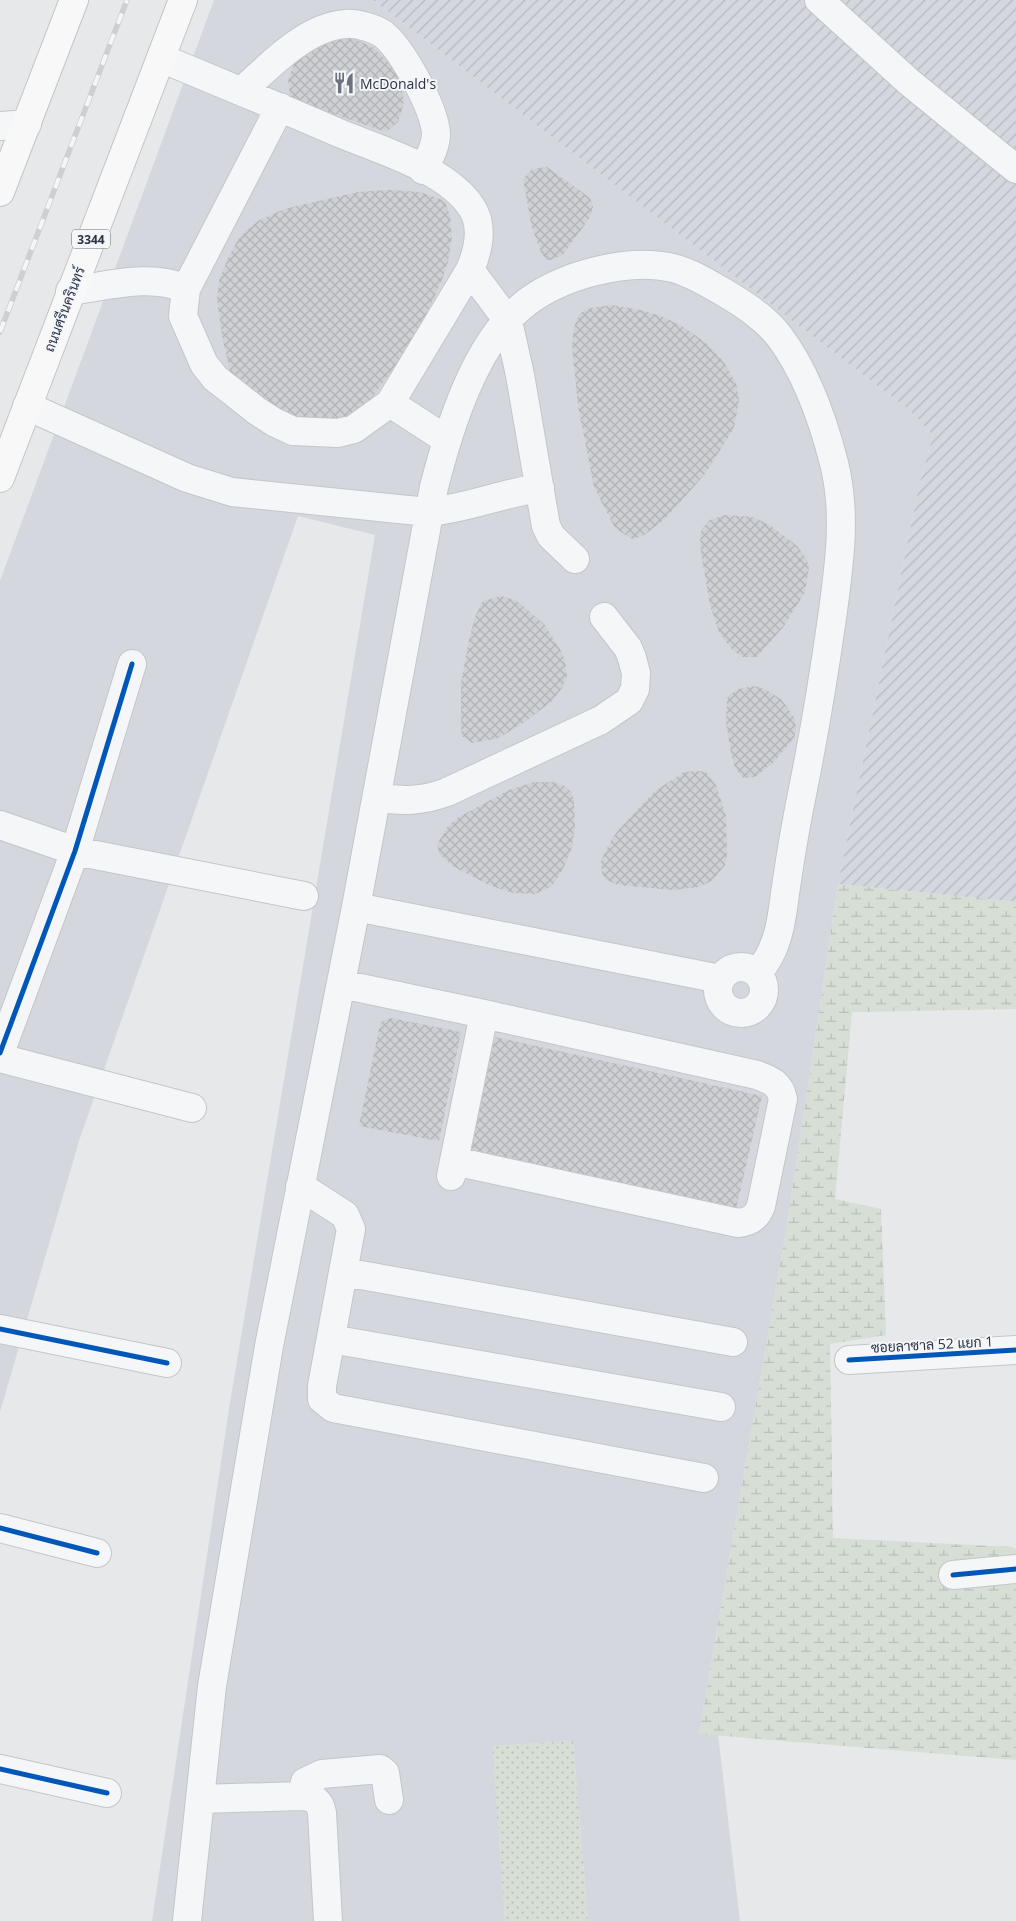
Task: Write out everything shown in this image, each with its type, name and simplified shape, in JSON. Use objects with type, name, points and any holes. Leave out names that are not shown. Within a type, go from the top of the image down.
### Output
[{"type":"main road","points":[[0,192],[74,0]]},
{"type":"main road","name":"ถนนศรีนครินทร์","points":[[0,478],[182,0]]},
{"type":"street","points":[[819,0],[909,82],[1016,169]]},
{"type":"street","points":[[242,92],[287,50],[322,30],[346,24],[370,28],[383,34],[408,64],[428,107],[436,138],[435,146],[423,170]]},
{"type":"street","points":[[161,58],[280,107],[423,170],[459,192],[474,210],[478,222],[479,241],[470,270],[390,403],[354,429],[338,433],[293,430],[274,422],[257,411],[215,378],[204,364],[183,316],[186,289],[280,107]]},
{"type":"street","points":[[0,126],[27,124]]},
{"type":"street","points":[[188,1921],[212,1686],[269,1346],[377,797],[428,512],[447,440],[480,362],[508,321],[520,307],[560,283],[614,267],[647,264],[675,268],[749,307],[767,323],[779,335],[811,393],[835,465],[842,516],[840,565],[822,694],[796,819],[778,935],[771,954],[758,973]]},
{"type":"street","points":[[470,270],[508,321],[520,375],[546,526],[551,536],[575,559]]},
{"type":"street","points":[[70,291],[147,281],[163,281],[186,289]]},
{"type":"street","points":[[390,403],[447,440]]},
{"type":"street","points":[[28,406],[164,469],[232,492],[428,512],[444,511],[503,494],[540,488]]},
{"type":"street","points":[[377,797],[428,800],[601,720],[630,701],[635,689],[636,673],[632,658],[628,648],[604,617]]},
{"type":"street","points":[[0,1053],[75,851],[132,664]]},
{"type":"street","points":[[0,825],[75,851],[304,896]]},
{"type":"street","points":[[356,907],[720,979]]},
{"type":"street","points":[[736,967],[746,967],[758,973],[763,980],[765,990],[763,999],[756,1008],[747,1012],[736,1012],[727,1008],[720,1000],[718,989],[720,979],[726,971],[736,967]]},
{"type":"street","points":[[341,984],[484,1014],[769,1079],[781,1090],[783,1099],[759,1214],[746,1222],[738,1223],[453,1169],[484,1014]]},
{"type":"street","points":[[0,1058],[192,1108]]},
{"type":"street","points":[[300,1186],[345,1215],[351,1235],[321,1394],[322,1399],[333,1408],[704,1478]]},
{"type":"street","points":[[344,1272],[733,1342]]},
{"type":"street","points":[[0,1329],[167,1363]]},
{"type":"street","points":[[331,1339],[721,1407]]},
{"type":"street","name":"ซอยลาซาล 52 แยก 1","points":[[848,1360],[1016,1350]]},
{"type":"street","points":[[0,1528],[97,1553]]},
{"type":"street","points":[[953,1575],[1016,1569]]},
{"type":"street","points":[[0,1769],[107,1793]]},
{"type":"street","points":[[302,1796],[305,1782],[316,1776],[380,1769],[385,1773],[389,1800]]},
{"type":"street","points":[[200,1799],[312,1797],[320,1805],[328,1921]]},
{"type":"shaded area","points":[[214,0],[373,0],[909,410],[933,435],[919,486],[838,884],[789,1212],[699,1734],[718,1734],[740,1921],[588,1921],[573,1741],[493,1746],[505,1921],[152,1921],[229,1409],[375,535],[298,516],[79,1141],[0,1412],[0,581]]},
{"type":"shaded area","points":[[373,0],[1016,0],[1016,902],[838,884],[919,486],[933,435],[909,410]]},
{"type":"green space","points":[[838,884],[1016,902],[1016,1009],[852,1012],[835,1199],[881,1209],[886,1335],[830,1344],[833,1538],[1012,1547],[1016,1549],[1016,1760],[699,1734],[789,1212]]},
{"type":"green space","points":[[573,1741],[588,1921],[505,1921],[492,1746]]},
{"type":"building","name":"McDonald's","points":[[351,37],[374,48],[393,67],[400,80],[404,101],[402,110],[398,122],[386,132],[293,100],[290,94],[288,81],[296,59],[320,41]]},
{"type":"building","points":[[547,167],[590,198],[593,207],[590,217],[563,255],[551,260],[546,260],[541,252],[532,228],[523,179],[532,169]]},
{"type":"building","points":[[388,190],[420,192],[445,201],[450,216],[452,237],[448,262],[442,280],[423,322],[406,351],[367,405],[312,445],[304,446],[288,442],[232,380],[222,336],[217,299],[219,281],[228,258],[239,238],[247,230],[258,221],[284,209],[358,192]]},
{"type":"building","points":[[611,305],[641,310],[661,316],[682,326],[706,343],[723,361],[736,383],[739,400],[734,428],[705,474],[665,519],[643,536],[632,539],[615,528],[594,487],[578,406],[572,346],[574,327],[580,313],[591,308]]},
{"type":"building","points":[[725,515],[752,517],[770,525],[797,546],[806,558],[809,567],[805,592],[784,626],[757,657],[743,657],[733,651],[719,632],[710,605],[701,553],[700,535],[702,529],[710,520]]},
{"type":"building","points":[[502,596],[517,601],[544,624],[565,660],[567,676],[562,688],[552,701],[526,721],[499,738],[472,743],[462,736],[461,728],[461,683],[469,640],[475,617],[483,601]]},
{"type":"building","points":[[755,686],[765,689],[782,700],[795,719],[796,730],[794,738],[774,762],[755,777],[743,778],[735,768],[731,753],[726,723],[727,702],[728,696],[738,689]]},
{"type":"building","points":[[684,772],[706,772],[716,785],[726,816],[727,856],[725,865],[713,880],[699,887],[674,890],[618,885],[605,879],[602,873],[601,861],[619,829],[655,791]]},
{"type":"building","points":[[534,782],[552,782],[565,786],[572,793],[574,802],[575,826],[572,847],[563,869],[552,886],[535,894],[513,893],[491,886],[454,867],[440,855],[437,845],[439,841],[448,826],[459,817],[509,790]]},
{"type":"building","points":[[391,1018],[461,1032],[439,1141],[359,1126],[380,1024],[382,1021]]},
{"type":"building","points":[[495,1037],[762,1096],[736,1209],[470,1149]]},
{"type":"railway","points":[[0,332],[127,0]]},
{"type":"cycle path","points":[[0,1053],[75,851],[132,664]]},
{"type":"cycle path","points":[[0,1329],[167,1363]]},
{"type":"cycle path","points":[[849,1360],[1016,1350]]},
{"type":"cycle path","points":[[0,1528],[97,1553]]},
{"type":"cycle path","points":[[953,1575],[1016,1569]]},
{"type":"cycle path","points":[[0,1769],[107,1793]]},
{"type":"place","name":"McDonald's","points":[[344,83]]}]
